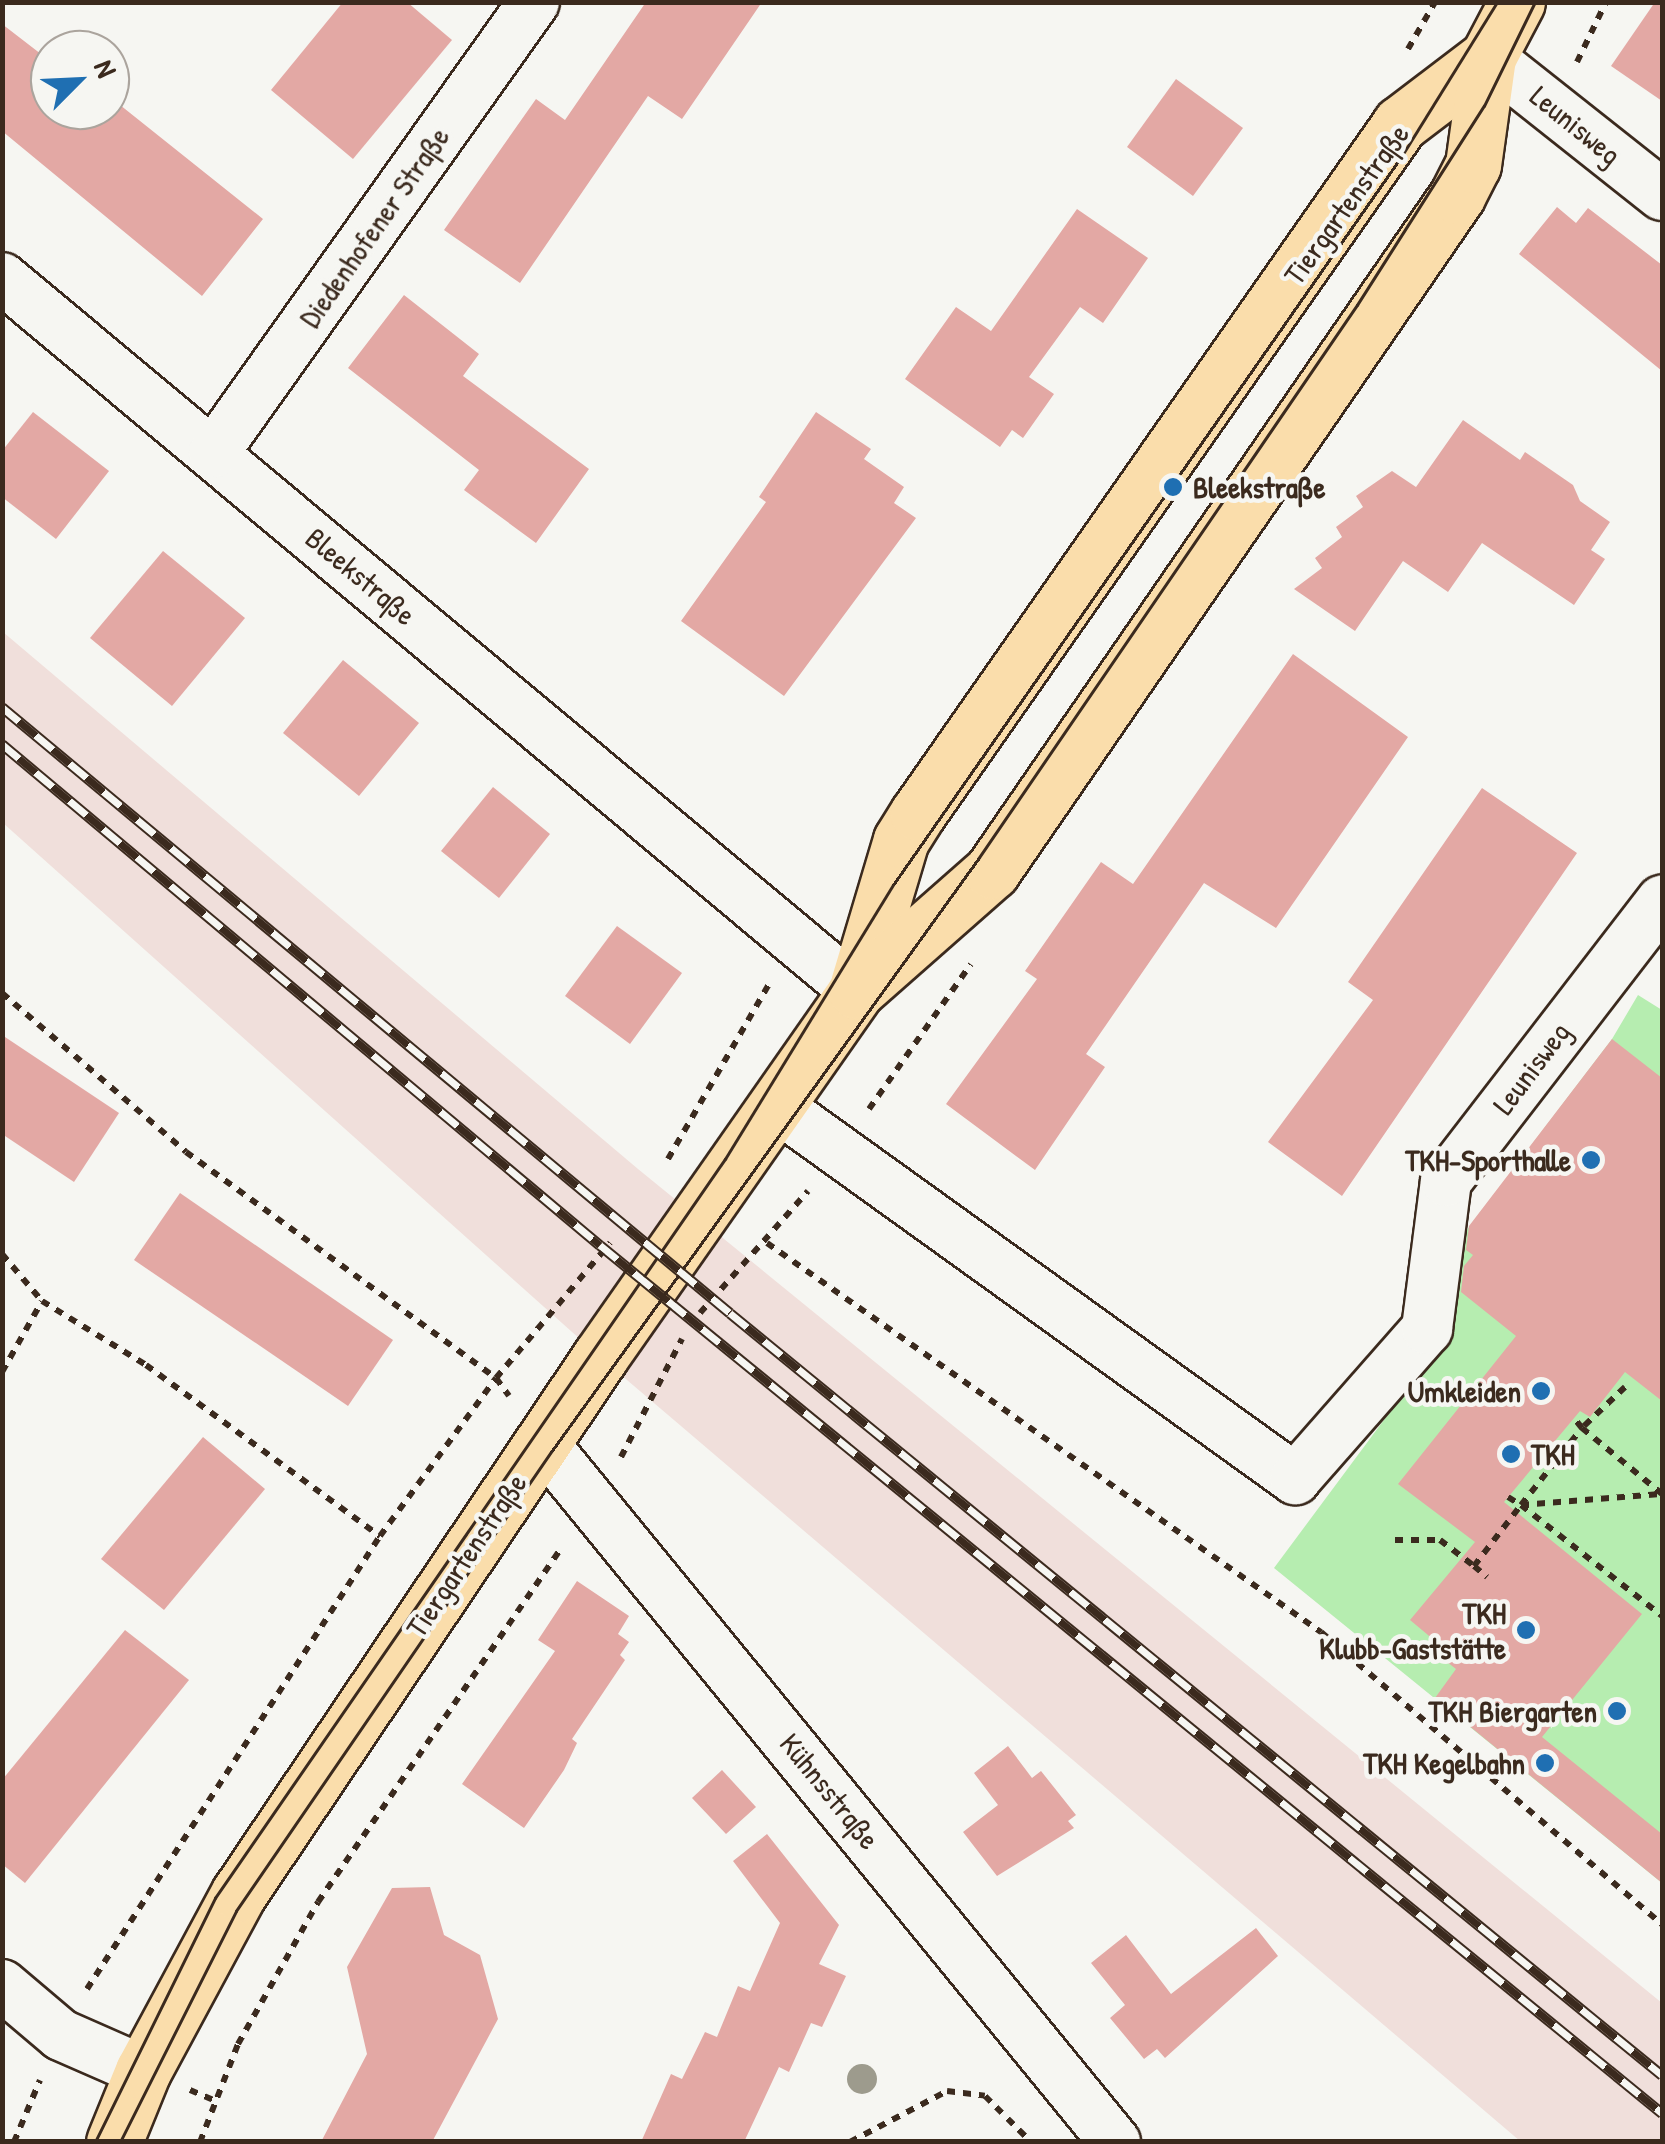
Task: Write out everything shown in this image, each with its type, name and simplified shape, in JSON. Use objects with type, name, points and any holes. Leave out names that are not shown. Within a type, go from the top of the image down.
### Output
[{"type":"main road","points":[[1488,57],[1517,2]]},
{"type":"main road","name":"Tiergartenstraße","points":[[856,991],[901,840],[918,813],[1400,124],[1488,57]]},
{"type":"main road","name":"Tiergartenstraße","points":[[114,2142],[142,2071],[238,1894],[774,1105],[856,991],[936,916],[984,881],[1457,196],[1473,165],[1488,57]]},
{"type":"street","name":"Diedenhofener Straße","points":[[214,452],[534,2]]},
{"type":"street","name":"Leunisweg","points":[[1488,57],[1555,106],[1662,195]]},
{"type":"street","name":"Bleekstraße","points":[[2,278],[856,991]]},
{"type":"street","name":"Leunisweg","points":[[841,1149],[1295,1479],[1427,1329],[1446,1181],[1662,901]]},
{"type":"street","points":[[774,1105],[841,1149]]},
{"type":"street","name":"Kühnsstraße","points":[[542,1442],[1116,2142]]},
{"type":"street","points":[[2,1985],[60,2034],[142,2071]]},
{"type":"path","points":[[1402,58],[1435,2]]},
{"type":"path","points":[[1555,106],[1606,2]]},
{"type":"path","points":[[662,1170],[794,940]]},
{"type":"path","points":[[200,2142],[238,2044],[318,1902],[635,1435],[688,1326],[767,1243],[841,1149],[974,960]]},
{"type":"path","points":[[2,993],[186,1152],[496,1378]]},
{"type":"path","points":[[14,2142],[60,2034],[122,1927],[380,1536],[496,1378],[618,1232]]},
{"type":"path","points":[[767,1243],[1321,1632],[1662,1924]]},
{"type":"path","points":[[2,1254],[42,1301],[146,1366],[380,1536]]},
{"type":"path","points":[[2,1372],[42,1301]]},
{"type":"path","points":[[1474,1566],[1582,1428],[1625,1387]]},
{"type":"path","points":[[1520,1505],[1662,1494],[1574,1418]]},
{"type":"path","points":[[1508,1496],[1662,1616]]},
{"type":"path","points":[[1395,1540],[1440,1540],[1487,1578]]},
{"type":"path","points":[[850,2142],[947,2091],[985,2096],[1031,2142]]},
{"type":"shaded area","points":[[3,632],[638,1169],[1662,2003],[1662,2141],[1520,2141],[600,1357],[3,823]]},
{"type":"green space","name":"TKH","points":[[1638,995],[1662,1010],[1662,1883],[1274,1568],[1444,1339],[1457,1243],[1612,1039]]},
{"type":"building","points":[[343,2],[407,2],[452,40],[353,159],[271,90]]},
{"type":"building","points":[[646,2],[762,2],[682,119],[648,96],[520,283],[444,230],[536,99],[565,120]]},
{"type":"building","points":[[1655,2],[1662,2],[1662,101],[1611,66]]},
{"type":"building","points":[[2,24],[30,46],[30,130],[130,130],[130,113],[263,219],[202,296],[2,131]]},
{"type":"building","points":[[1176,79],[1243,128],[1193,196],[1127,147]]},
{"type":"building","points":[[1557,207],[1576,223],[1588,208],[1662,265],[1662,371],[1519,254]]},
{"type":"building","points":[[1077,209],[1148,258],[1103,323],[1080,307],[1029,377],[1054,394],[1023,438],[1012,430],[1000,447],[905,379],[956,307],[991,331]]},
{"type":"building","points":[[404,295],[479,354],[463,376],[589,469],[536,543],[464,490],[479,470],[348,368]]},
{"type":"building","points":[[33,412],[109,471],[56,539],[2,497],[2,451]]},
{"type":"building","points":[[816,412],[871,449],[864,459],[904,487],[894,503],[916,518],[784,696],[681,621],[766,502],[759,497]]},
{"type":"building","points":[[1463,420],[1520,460],[1525,452],[1573,485],[1580,501],[1610,522],[1591,550],[1605,559],[1574,605],[1482,543],[1448,592],[1403,561],[1355,631],[1294,589],[1322,568],[1315,558],[1342,537],[1336,527],[1363,507],[1356,496],[1392,471],[1416,487]]},
{"type":"building","points":[[163,551],[245,618],[172,706],[90,638]]},
{"type":"building","points":[[1293,654],[1408,737],[1276,928],[1204,883],[1086,1054],[1105,1067],[1035,1170],[946,1104],[1037,979],[1025,971],[1101,862],[1133,884]]},
{"type":"building","points":[[343,660],[419,723],[359,796],[283,733]]},
{"type":"building","points":[[493,787],[550,834],[499,898],[441,851]]},
{"type":"building","points":[[1482,788],[1577,853],[1342,1196],[1268,1142],[1373,1000],[1348,982]]},
{"type":"building","points":[[617,926],[682,973],[630,1044],[565,996]]},
{"type":"building","points":[[2,1035],[119,1113],[74,1182],[2,1134]]},
{"type":"building","points":[[1612,1039],[1662,1078],[1662,1401],[1625,1372],[1590,1417],[1580,1411],[1504,1502],[1642,1614],[1542,1737],[1662,1834],[1662,1883],[1435,1698],[1456,1669],[1428,1647],[1434,1640],[1410,1620],[1475,1542],[1398,1484],[1516,1336],[1461,1292],[1464,1266],[1473,1255],[1466,1250],[1469,1226]]},
{"type":"building","points":[[180,1193],[393,1340],[348,1406],[134,1260]]},
{"type":"building","points":[[203,1437],[265,1489],[164,1610],[101,1559]]},
{"type":"building","points":[[577,1581],[629,1616],[618,1634],[629,1642],[620,1655],[625,1660],[572,1739],[577,1743],[564,1770],[524,1828],[462,1784],[555,1651],[538,1640]]},
{"type":"building","points":[[125,1630],[189,1680],[25,1883],[2,1864],[2,1780]]},
{"type":"building","points":[[1008,1746],[1032,1778],[1041,1771],[1076,1815],[1068,1821],[1074,1828],[997,1876],[963,1832],[998,1805],[974,1773]]},
{"type":"building","points":[[722,1770],[756,1807],[726,1834],[692,1798]]},
{"type":"building","points":[[767,1834],[839,1925],[819,1964],[846,1976],[822,2027],[811,2023],[789,2072],[779,2067],[744,2142],[641,2142],[671,2074],[682,2079],[705,2032],[717,2037],[738,1986],[750,1991],[780,1923],[733,1861]]},
{"type":"building","points":[[430,1887],[444,1935],[480,1955],[498,2019],[432,2142],[321,2142],[367,2054],[347,1967],[392,1888]]},
{"type":"building","points":[[1256,1928],[1278,1956],[1165,2058],[1157,2049],[1144,2059],[1110,2018],[1125,2005],[1091,1963],[1126,1935],[1171,1994]]},
{"type":"tram line","points":[[95,2142],[215,1898],[725,1159],[893,885],[1401,157],[1497,2]]},
{"type":"tram line","points":[[120,2142],[236,1911],[551,1452],[978,859],[1357,305],[1484,106],[1535,2]]},
{"type":"railway","points":[[2,707],[730,1313],[1662,2075]]},
{"type":"railway","points":[[2,744],[600,1245],[1662,2113]]},
{"type":"place","name":"Bleekstraße","points":[[1173,487]]},
{"type":"place","name":"TKH-Sporthalle","points":[[1591,1160]]},
{"type":"place","name":"Umkleiden","points":[[1541,1391]]},
{"type":"place","name":"TKH","points":[[1511,1454]]},
{"type":"place","name":"TKH Klubb-Gaststätte","points":[[1526,1630]]},
{"type":"place","name":"TKH Biergarten","points":[[1617,1711]]},
{"type":"place","name":"TKH Kegelbahn","points":[[1545,1763]]}]
